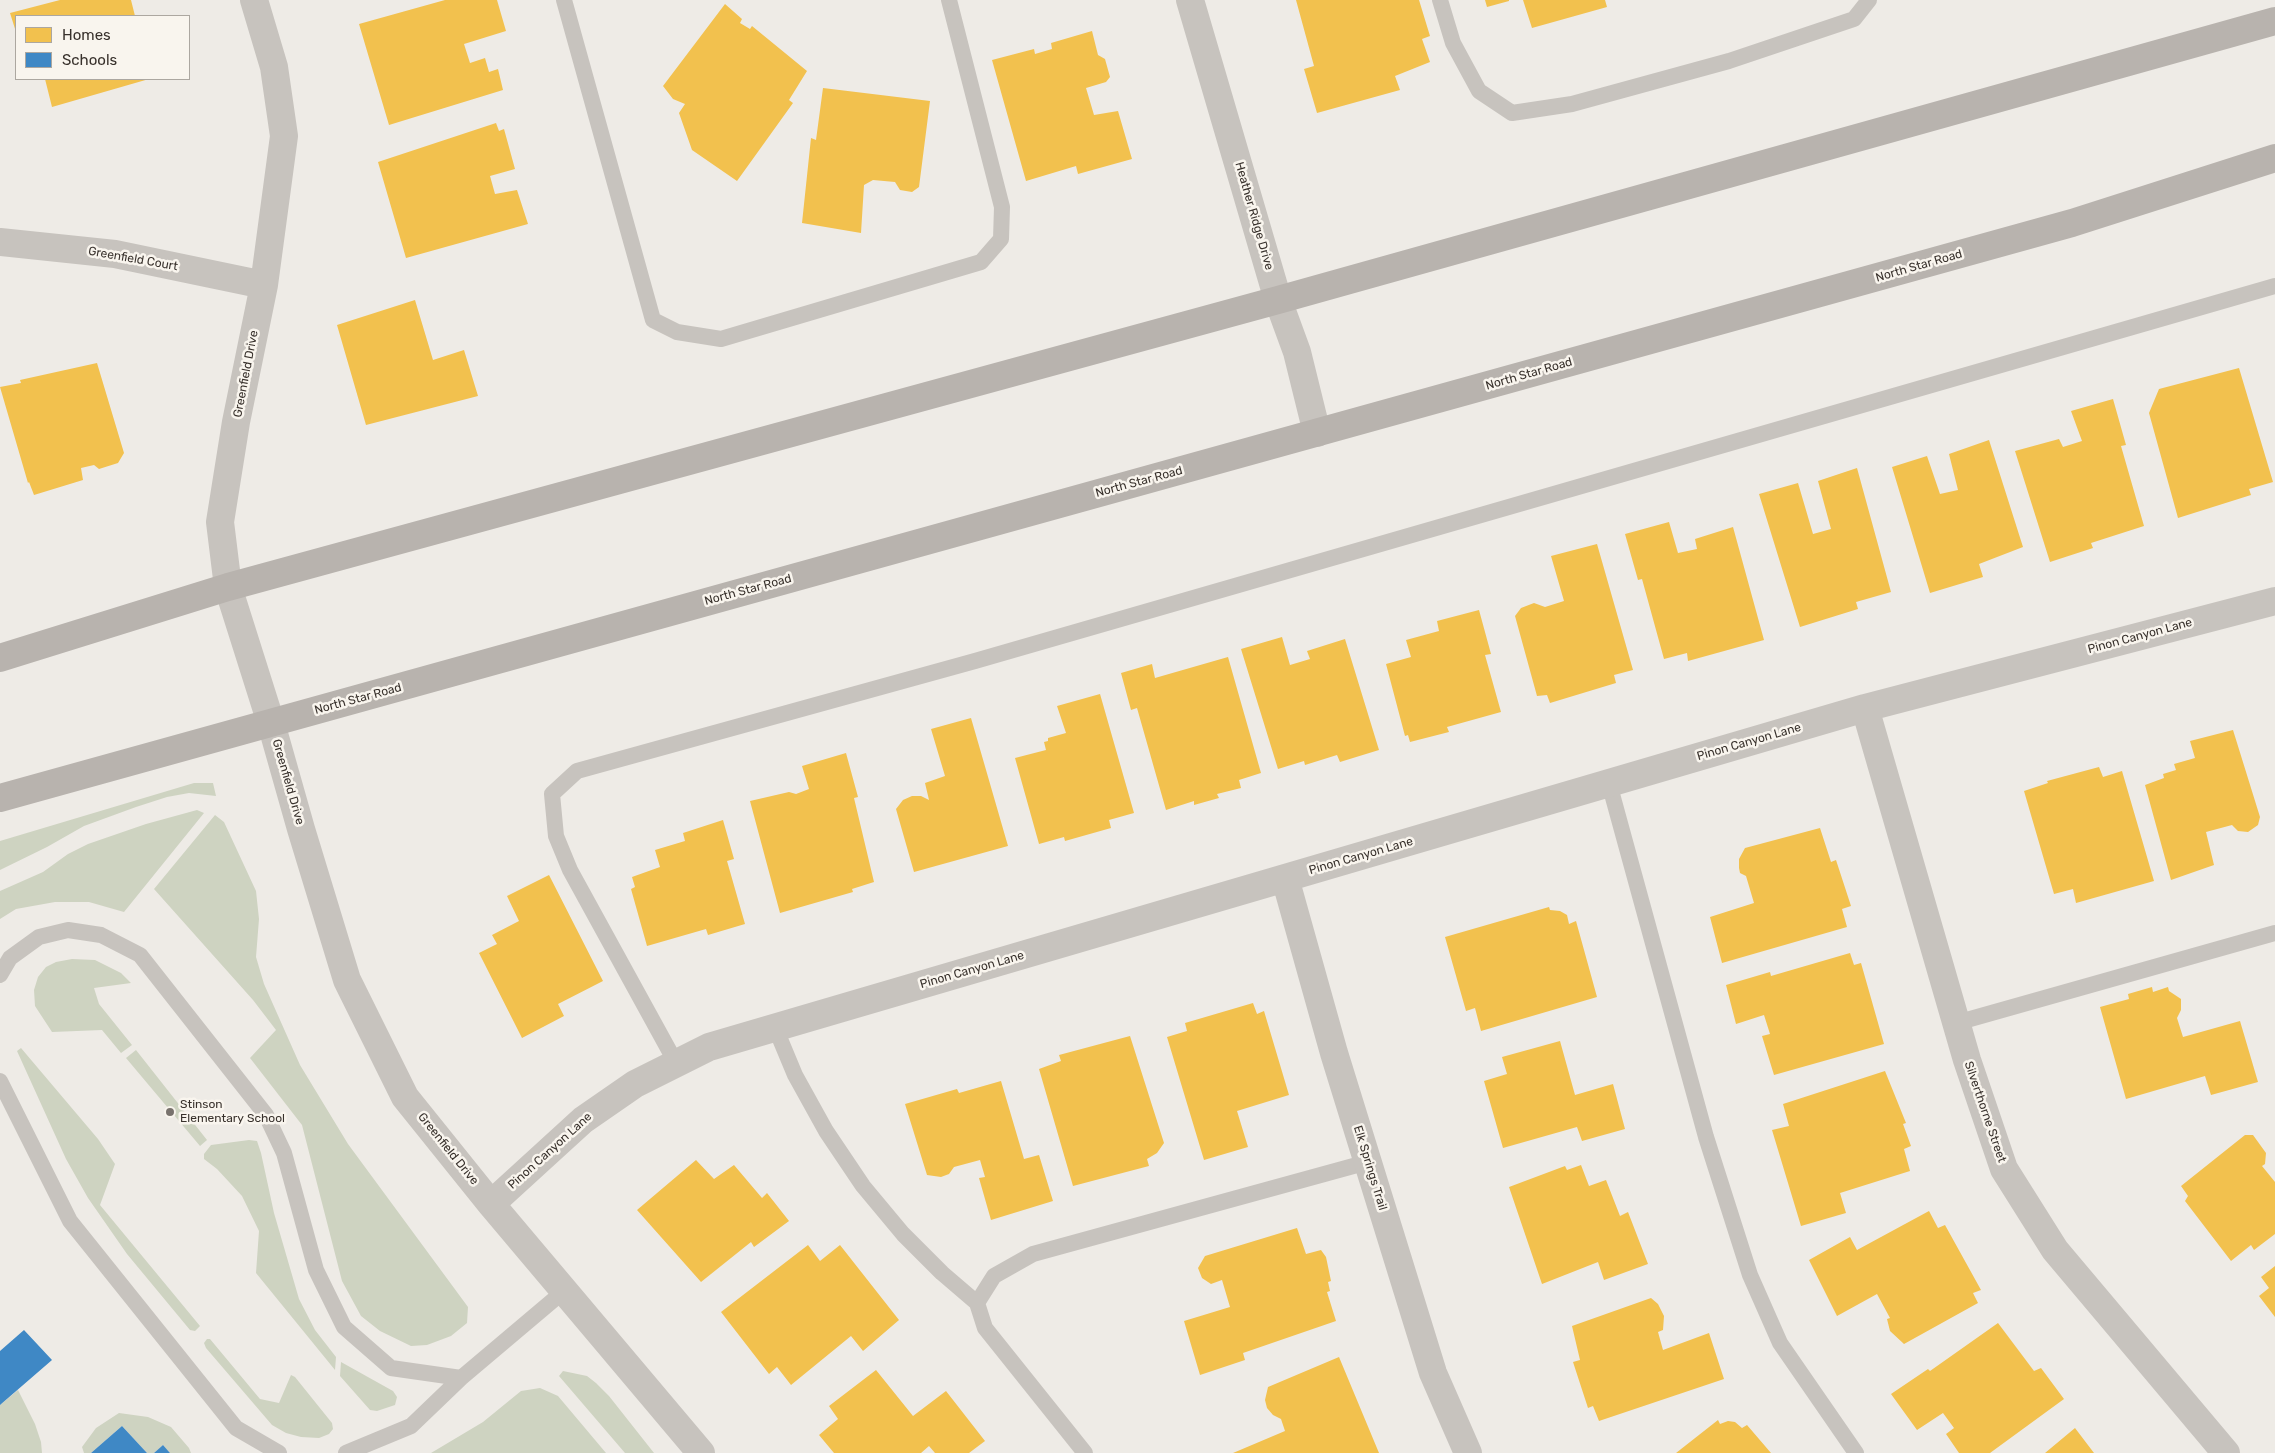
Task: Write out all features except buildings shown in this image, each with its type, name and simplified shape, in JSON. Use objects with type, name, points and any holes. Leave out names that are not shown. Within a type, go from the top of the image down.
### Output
[{"type":"main road","points":[[0,658],[228,587],[1278,300],[2275,21]]},
{"type":"main road","name":"North Star Road","points":[[0,798],[2072,224],[2275,158]]},
{"type":"street","name":"Greenfield Drive","points":[[254,0],[274,67],[284,136],[264,285],[236,422],[220,522],[228,587],[271,723],[301,829],[348,980],[405,1097],[491,1204],[701,1453]]},
{"type":"street","name":"Heather Ridge Drive","points":[[1190,0],[1278,300],[1297,352],[1317,433]]},
{"type":"street","name":"Greenfield Court","points":[[0,242],[115,254],[264,285]]},
{"type":"street","name":"Pinon Canyon Lane","points":[[491,1204],[583,1120],[635,1084],[709,1047],[1865,708],[2275,601]]},
{"type":"street","name":"Silverthorne Street","points":[[1865,708],[1956,1024],[2004,1169],[2055,1250],[2226,1453]]},
{"type":"street","name":"Elk Springs Trail","points":[[1285,878],[1368,1162],[1433,1373],[1468,1453]]},
{"type":"lane","points":[[564,0],[654,320],[677,332],[721,338],[982,262],[1001,239],[1002,207],[949,0]]},
{"type":"lane","points":[[1440,0],[1453,43],[1479,91],[1512,113],[1572,104],[1729,61],[1854,19],[1869,0]]},
{"type":"lane","points":[[676,1063],[570,870],[556,836],[552,794],[577,771],[975,661],[2275,286]]},
{"type":"lane","points":[[1609,784],[1706,1137],[1750,1275],[1780,1343],[1856,1453]]},
{"type":"lane","points":[[0,975],[10,958],[39,937],[68,930],[101,935],[140,955],[266,1115],[284,1153],[316,1270],[344,1327],[391,1368],[461,1378]]},
{"type":"lane","points":[[1956,1024],[2275,933]]},
{"type":"lane","points":[[775,1027],[796,1075],[822,1123],[863,1186],[903,1234],[977,1304],[985,1328],[1085,1453]]},
{"type":"lane","points":[[0,1081],[70,1220],[236,1428],[279,1453]]},
{"type":"lane","points":[[977,1304],[994,1276],[1033,1254],[1368,1162]]},
{"type":"lane","points":[[346,1453],[411,1426],[461,1378],[564,1291]]},
{"type":"green space","points":[[194,783],[213,783],[216,796],[189,793],[167,797],[136,807],[84,826],[0,870],[0,841]]},
{"type":"green space","points":[[197,810],[204,813],[124,912],[89,902],[55,902],[16,909],[0,919],[0,891],[43,872],[68,854],[88,844],[146,824]]},
{"type":"green space","points":[[215,815],[224,822],[256,891],[259,919],[256,957],[264,984],[300,1065],[348,1144],[468,1307],[467,1323],[451,1336],[427,1345],[411,1346],[380,1331],[361,1316],[342,1281],[302,1125],[250,1058],[276,1030],[253,1000],[154,889]]},
{"type":"green space","points":[[72,959],[95,960],[121,973],[131,983],[94,988],[99,1004],[132,1045],[121,1053],[102,1030],[52,1032],[35,1006],[34,990],[38,977],[46,967],[56,962]]},
{"type":"green space","points":[[21,1048],[98,1139],[115,1164],[100,1205],[200,1326],[195,1331],[190,1330],[127,1254],[88,1198],[66,1159],[17,1051]]},
{"type":"green space","points":[[136,1050],[207,1140],[200,1146],[126,1058]]},
{"type":"green space","points":[[249,1140],[257,1141],[261,1153],[274,1213],[299,1299],[315,1330],[336,1357],[335,1370],[256,1273],[259,1231],[242,1196],[217,1169],[204,1159],[204,1154],[211,1145]]},
{"type":"green space","points":[[207,1339],[210,1339],[260,1399],[279,1403],[291,1375],[295,1377],[332,1423],[333,1429],[329,1434],[319,1438],[301,1437],[286,1433],[272,1425],[206,1348],[204,1343]]},
{"type":"green space","points":[[341,1362],[393,1391],[397,1397],[395,1405],[377,1411],[370,1410],[340,1376]]},
{"type":"green space","points":[[563,1371],[587,1376],[596,1383],[609,1396],[654,1453],[625,1453],[559,1376]]},
{"type":"green space","points":[[540,1388],[558,1396],[606,1453],[431,1453],[483,1422],[521,1391]]},
{"type":"green space","points":[[18,1390],[35,1424],[41,1442],[42,1453],[0,1453],[0,1405]]},
{"type":"green space","points":[[119,1413],[148,1417],[171,1427],[191,1453],[170,1453],[163,1445],[154,1453],[147,1453],[122,1426],[91,1453],[84,1453],[82,1447],[96,1428]]},
{"type":"place","name":"Stinson Elementary School","points":[[170,1112]]}]
